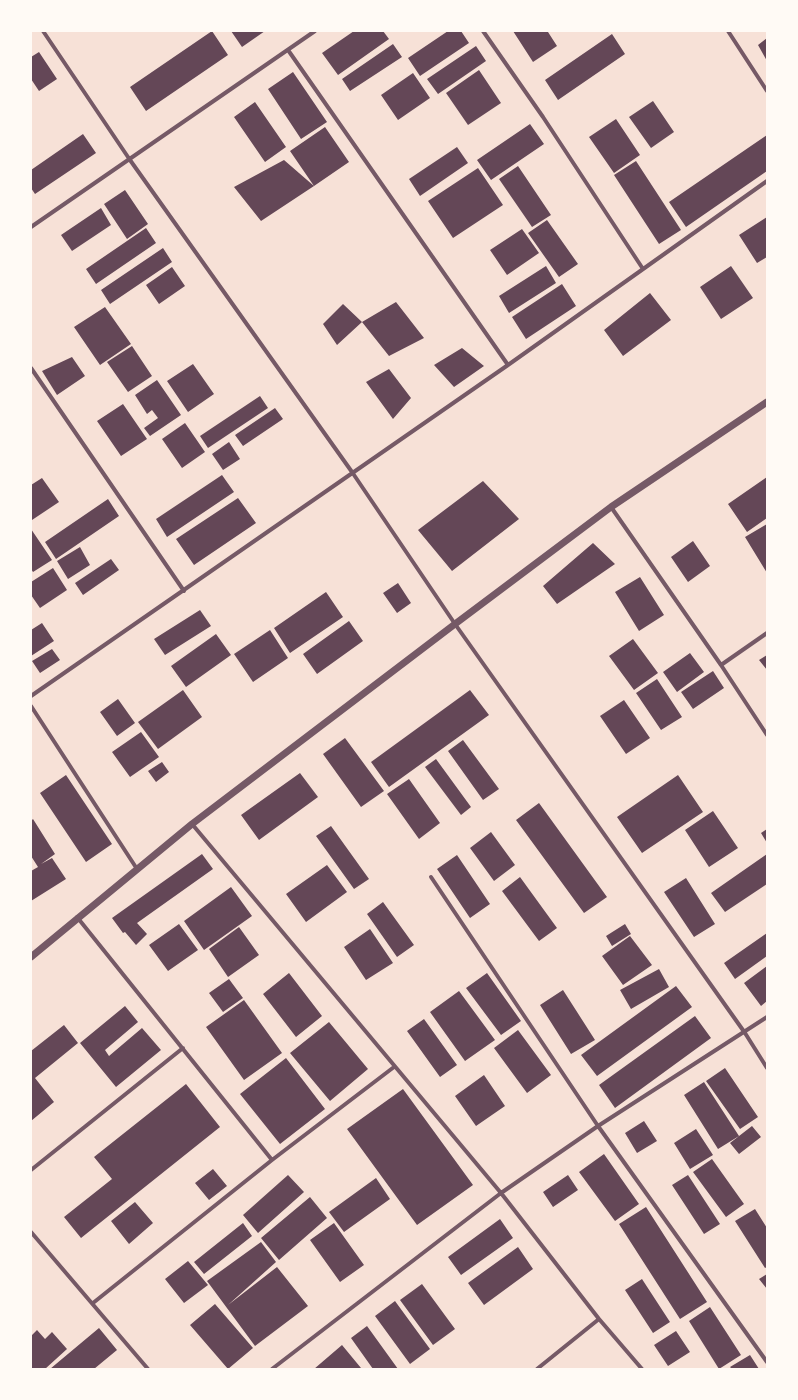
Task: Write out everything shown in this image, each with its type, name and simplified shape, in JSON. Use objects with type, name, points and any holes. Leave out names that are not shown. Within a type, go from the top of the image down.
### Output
[{"type":"street","points":[[43,31],[130,160],[352,472],[455,624],[744,1032],[767,1068]]},
{"type":"street","points":[[31,227],[315,31]]},
{"type":"street","points":[[483,31],[543,116],[643,269]]},
{"type":"street","points":[[728,31],[767,91]]},
{"type":"street","points":[[288,50],[508,365]]},
{"type":"street","points":[[31,696],[508,365],[767,181]]},
{"type":"street","points":[[31,368],[184,591]]},
{"type":"street","points":[[31,956],[192,824],[455,624],[611,507],[767,402]]},
{"type":"street","points":[[611,507],[721,665],[767,735]]},
{"type":"street","points":[[721,665],[767,633]]},
{"type":"street","points":[[31,706],[137,869]]},
{"type":"street","points":[[192,824],[501,1193],[599,1319],[642,1369]]},
{"type":"street","points":[[431,877],[598,1126],[767,1362]]},
{"type":"street","points":[[78,917],[272,1160]]},
{"type":"street","points":[[272,1369],[501,1193],[598,1126],[767,1017]]},
{"type":"street","points":[[31,1170],[183,1048]]},
{"type":"street","points":[[93,1303],[272,1160],[394,1067]]},
{"type":"street","points":[[31,1232],[148,1369]]},
{"type":"street","points":[[537,1369],[599,1319]]},
{"type":"building","points":[[212,31],[228,55],[146,111],[130,87]]},
{"type":"building","points":[[231,31],[265,31],[242,47]]},
{"type":"building","points":[[354,31],[383,31],[389,39],[338,75],[322,53]]},
{"type":"building","points":[[448,31],[461,31],[469,43],[420,76],[408,58]]},
{"type":"building","points":[[513,31],[551,31],[548,32],[557,46],[533,62]]},
{"type":"building","points":[[612,34],[625,54],[558,100],[545,80]]},
{"type":"building","points":[[767,38],[767,61],[758,45]]},
{"type":"building","points":[[393,44],[402,57],[350,91],[342,79]]},
{"type":"building","points":[[476,46],[486,61],[438,94],[427,79]]},
{"type":"building","points":[[39,52],[57,79],[39,91],[31,79],[31,57]]},
{"type":"building","points":[[479,70],[501,103],[468,125],[446,93]]},
{"type":"building","points":[[293,72],[327,122],[301,139],[268,89]]},
{"type":"building","points":[[413,73],[430,98],[398,120],[381,95]]},
{"type":"building","points":[[653,101],[674,132],[651,148],[629,117]]},
{"type":"building","points":[[255,102],[286,147],[265,162],[234,117]]},
{"type":"building","points":[[616,119],[640,155],[614,173],[589,137]]},
{"type":"building","points":[[530,124],[544,144],[491,180],[477,160]]},
{"type":"building","points":[[325,127],[349,162],[314,186],[290,151]]},
{"type":"building","points":[[83,134],[96,153],[35,194],[31,188],[31,170]]},
{"type":"building","points":[[767,135],[767,171],[686,227],[669,202]]},
{"type":"building","points":[[457,147],[468,163],[420,196],[409,179]]},
{"type":"building","points":[[284,160],[314,186],[261,221],[234,187]]},
{"type":"building","points":[[636,161],[681,230],[659,244],[614,175]]},
{"type":"building","points":[[518,166],[551,215],[532,227],[499,179]]},
{"type":"building","points":[[478,168],[503,205],[453,238],[428,201]]},
{"type":"building","points":[[125,190],[148,224],[127,239],[104,204]]},
{"type":"building","points":[[101,208],[111,225],[72,251],[61,235]]},
{"type":"building","points":[[767,217],[767,257],[757,263],[739,235]]},
{"type":"building","points":[[547,220],[578,264],[559,277],[528,233]]},
{"type":"building","points":[[146,228],[156,243],[96,284],[86,269]]},
{"type":"building","points":[[522,229],[539,253],[507,275],[490,250]]},
{"type":"building","points":[[163,248],[172,262],[110,304],[101,290]]},
{"type":"building","points":[[546,266],[556,283],[509,313],[499,296]]},
{"type":"building","points":[[731,266],[753,298],[721,319],[700,287]]},
{"type":"building","points":[[172,267],[185,286],[159,304],[146,285]]},
{"type":"building","points":[[562,284],[576,306],[526,339],[512,317]]},
{"type":"building","points":[[650,293],[671,320],[623,356],[604,330]]},
{"type":"building","points":[[396,302],[424,338],[389,356],[362,322]]},
{"type":"building","points":[[343,304],[362,322],[337,345],[323,324]]},
{"type":"building","points":[[105,307],[131,344],[100,365],[74,327]]},
{"type":"building","points":[[132,346],[152,376],[128,392],[107,362]]},
{"type":"building","points":[[462,348],[484,366],[454,387],[434,365]]},
{"type":"building","points":[[72,357],[85,376],[57,395],[42,371]]},
{"type":"building","points":[[193,364],[214,394],[188,412],[167,381]]},
{"type":"building","points":[[389,369],[411,398],[393,419],[366,382]]},
{"type":"building","points":[[157,380],[181,415],[150,436],[144,428],[158,418],[152,410],[147,414],[135,395]]},
{"type":"building","points":[[260,396],[268,408],[208,448],[200,436]]},
{"type":"building","points":[[123,404],[147,439],[121,456],[97,421]]},
{"type":"building","points":[[275,408],[283,419],[243,446],[235,435]]},
{"type":"building","points":[[185,423],[205,452],[182,468],[162,439]]},
{"type":"building","points":[[229,442],[240,459],[223,470],[212,454]]},
{"type":"building","points":[[222,475],[234,492],[167,537],[156,519]]},
{"type":"building","points":[[767,477],[767,518],[747,532],[728,504]]},
{"type":"building","points":[[42,478],[59,502],[32,520],[31,485]]},
{"type":"building","points":[[483,481],[519,519],[452,571],[418,530]]},
{"type":"building","points":[[238,498],[256,523],[194,565],[176,539]]},
{"type":"building","points":[[108,499],[119,516],[56,559],[45,542]]},
{"type":"building","points":[[767,524],[767,573],[745,537]]},
{"type":"building","points":[[31,529],[52,560],[33,572],[31,569]]},
{"type":"building","points":[[693,541],[710,566],[688,582],[671,557]]},
{"type":"building","points":[[593,543],[615,564],[557,604],[543,586]]},
{"type":"building","points":[[80,547],[90,565],[68,579],[57,561]]},
{"type":"building","points":[[111,559],[119,570],[83,595],[75,583]]},
{"type":"building","points":[[53,568],[67,590],[40,608],[31,595],[31,582]]},
{"type":"building","points":[[640,577],[664,615],[639,631],[615,592]]},
{"type":"building","points":[[398,583],[411,603],[397,613],[383,593]]},
{"type":"building","points":[[326,592],[343,617],[290,653],[274,628]]},
{"type":"building","points":[[200,610],[211,626],[165,655],[154,639]]},
{"type":"building","points":[[349,621],[363,641],[317,674],[303,654]]},
{"type":"building","points":[[42,623],[54,641],[31,656],[31,630]]},
{"type":"building","points":[[270,630],[288,658],[253,682],[234,654]]},
{"type":"building","points":[[216,634],[231,655],[186,687],[171,666]]},
{"type":"building","points":[[633,639],[658,673],[634,690],[609,656]]},
{"type":"building","points":[[52,649],[60,660],[40,673],[32,661]]},
{"type":"building","points":[[690,653],[704,672],[677,692],[663,672]]},
{"type":"building","points":[[767,655],[767,670],[759,660]]},
{"type":"building","points":[[713,671],[724,688],[693,709],[681,692]]},
{"type":"building","points":[[657,679],[682,717],[661,730],[636,693]]},
{"type":"building","points":[[183,690],[202,717],[158,749],[138,722]]},
{"type":"building","points":[[470,690],[489,715],[389,787],[371,762]]},
{"type":"building","points":[[118,699],[135,723],[117,736],[100,712]]},
{"type":"building","points":[[624,700],[650,738],[626,754],[600,716]]},
{"type":"building","points":[[141,732],[159,757],[130,777],[112,752]]},
{"type":"building","points":[[345,738],[384,791],[361,807],[323,754]]},
{"type":"building","points":[[463,740],[499,789],[483,800],[448,751]]},
{"type":"building","points":[[436,759],[471,807],[461,815],[425,767]]},
{"type":"building","points":[[162,762],[169,772],[156,782],[148,771]]},
{"type":"building","points":[[300,773],[318,797],[259,840],[241,815]]},
{"type":"building","points":[[66,775],[112,844],[86,862],[40,793]]},
{"type":"building","points":[[678,775],[703,812],[642,853],[617,817]]},
{"type":"building","points":[[409,779],[440,823],[419,839],[387,794]]},
{"type":"building","points":[[539,803],[607,897],[584,913],[516,820]]},
{"type":"building","points":[[713,811],[738,848],[709,867],[685,830]]},
{"type":"building","points":[[33,819],[55,854],[41,864],[52,858],[66,879],[31,901],[31,871],[38,867],[31,856],[31,821]]},
{"type":"building","points":[[331,826],[369,879],[354,889],[316,836]]},
{"type":"building","points":[[767,829],[767,843],[761,833]]},
{"type":"building","points":[[491,832],[515,865],[494,881],[470,848]]},
{"type":"building","points":[[202,854],[213,869],[137,923],[147,934],[136,945],[125,932],[123,933],[112,918]]},
{"type":"building","points":[[767,854],[767,884],[725,912],[711,893]]},
{"type":"building","points":[[457,855],[490,904],[470,918],[437,869]]},
{"type":"building","points":[[327,865],[347,892],[306,922],[286,894]]},
{"type":"building","points":[[520,877],[557,928],[539,941],[502,891]]},
{"type":"building","points":[[686,878],[715,924],[694,937],[664,892]]},
{"type":"building","points":[[231,887],[252,916],[204,950],[184,921]]},
{"type":"building","points":[[383,902],[414,945],[397,957],[367,914]]},
{"type":"building","points":[[179,924],[198,950],[168,971],[149,945]]},
{"type":"building","points":[[625,924],[631,934],[612,946],[606,936]]},
{"type":"building","points":[[239,927],[259,955],[228,977],[209,949]]},
{"type":"building","points":[[370,929],[393,963],[366,980],[344,947]]},
{"type":"building","points":[[767,933],[767,956],[735,979],[724,963]]},
{"type":"building","points":[[630,936],[652,965],[623,985],[602,956]]},
{"type":"building","points":[[767,966],[767,1001],[761,1006],[744,983]]},
{"type":"building","points":[[659,969],[669,987],[631,1009],[620,990]]},
{"type":"building","points":[[289,973],[322,1016],[296,1037],[263,994]]},
{"type":"building","points":[[487,973],[521,1021],[501,1035],[466,988]]},
{"type":"building","points":[[229,979],[243,998],[223,1012],[209,993]]},
{"type":"building","points":[[676,986],[692,1007],[597,1076],[581,1055]]},
{"type":"building","points":[[563,990],[595,1040],[571,1054],[540,1005]]},
{"type":"building","points":[[459,991],[495,1040],[465,1061],[430,1012]]},
{"type":"building","points":[[244,1000],[282,1053],[244,1080],[206,1027]]},
{"type":"building","points":[[125,1006],[138,1022],[105,1050],[109,1056],[142,1028],[161,1050],[116,1087],[80,1043]]},
{"type":"building","points":[[695,1016],[711,1038],[615,1108],[599,1085]]},
{"type":"building","points":[[424,1019],[457,1065],[440,1077],[407,1031]]},
{"type":"building","points":[[329,1022],[368,1069],[330,1101],[290,1053]]},
{"type":"building","points":[[64,1025],[78,1043],[35,1078],[54,1102],[31,1121],[31,1051]]},
{"type":"building","points":[[518,1030],[551,1075],[527,1093],[494,1048]]},
{"type":"building","points":[[286,1058],[325,1109],[280,1144],[240,1094]]},
{"type":"building","points":[[725,1068],[758,1117],[740,1129],[706,1081]]},
{"type":"building","points":[[484,1075],[505,1106],[476,1126],[455,1096]]},
{"type":"building","points":[[704,1082],[739,1136],[718,1149],[684,1095]]},
{"type":"building","points":[[186,1084],[220,1127],[81,1238],[64,1217],[112,1179],[94,1157]]},
{"type":"building","points":[[403,1089],[473,1185],[417,1225],[347,1129]]},
{"type":"building","points":[[644,1121],[657,1141],[637,1153],[625,1133]]},
{"type":"building","points":[[752,1126],[761,1137],[739,1154],[730,1143]]},
{"type":"building","points":[[696,1129],[713,1155],[690,1169],[674,1143]]},
{"type":"building","points":[[604,1154],[639,1204],[615,1221],[579,1172]]},
{"type":"building","points":[[712,1159],[744,1204],[726,1217],[693,1172]]},
{"type":"building","points":[[213,1169],[227,1186],[209,1200],[195,1183]]},
{"type":"building","points":[[288,1175],[304,1192],[258,1233],[243,1215]]},
{"type":"building","points":[[568,1175],[578,1190],[553,1207],[543,1192]]},
{"type":"building","points":[[688,1175],[720,1224],[704,1234],[672,1185]]},
{"type":"building","points":[[376,1178],[390,1199],[344,1232],[329,1212]]},
{"type":"building","points":[[310,1197],[327,1218],[279,1260],[261,1238]]},
{"type":"building","points":[[135,1202],[153,1223],[129,1244],[111,1221]]},
{"type":"building","points":[[646,1207],[707,1302],[680,1319],[619,1224]]},
{"type":"building","points":[[755,1209],[767,1228],[767,1267],[765,1268],[735,1221]]},
{"type":"building","points":[[500,1219],[513,1238],[461,1275],[448,1257]]},
{"type":"building","points":[[243,1223],[252,1236],[204,1274],[194,1262]]},
{"type":"building","points":[[334,1223],[364,1265],[340,1282],[310,1240]]},
{"type":"building","points":[[261,1242],[276,1262],[228,1305],[277,1267],[308,1306],[255,1346],[207,1281]]},
{"type":"building","points":[[518,1247],[533,1269],[484,1305],[468,1283]]},
{"type":"building","points":[[188,1261],[208,1285],[184,1303],[165,1279]]},
{"type":"building","points":[[767,1274],[767,1289],[759,1279]]},
{"type":"building","points":[[642,1279],[670,1322],[653,1333],[625,1290]]},
{"type":"building","points":[[422,1284],[455,1329],[433,1345],[400,1300]]},
{"type":"building","points":[[395,1301],[430,1349],[410,1364],[375,1316]]},
{"type":"building","points":[[215,1304],[253,1348],[228,1369],[190,1325]]},
{"type":"building","points":[[710,1307],[741,1355],[719,1369],[689,1321]]},
{"type":"building","points":[[367,1326],[398,1369],[373,1369],[351,1338]]},
{"type":"building","points":[[99,1328],[117,1350],[94,1369],[50,1369]]},
{"type":"building","points":[[37,1330],[45,1339],[52,1332],[67,1349],[45,1369],[31,1369],[31,1336]]},
{"type":"building","points":[[676,1331],[690,1352],[668,1366],[654,1345]]},
{"type":"building","points":[[342,1345],[361,1368],[314,1369]]},
{"type":"building","points":[[750,1355],[759,1369],[732,1369],[730,1367]]}]
